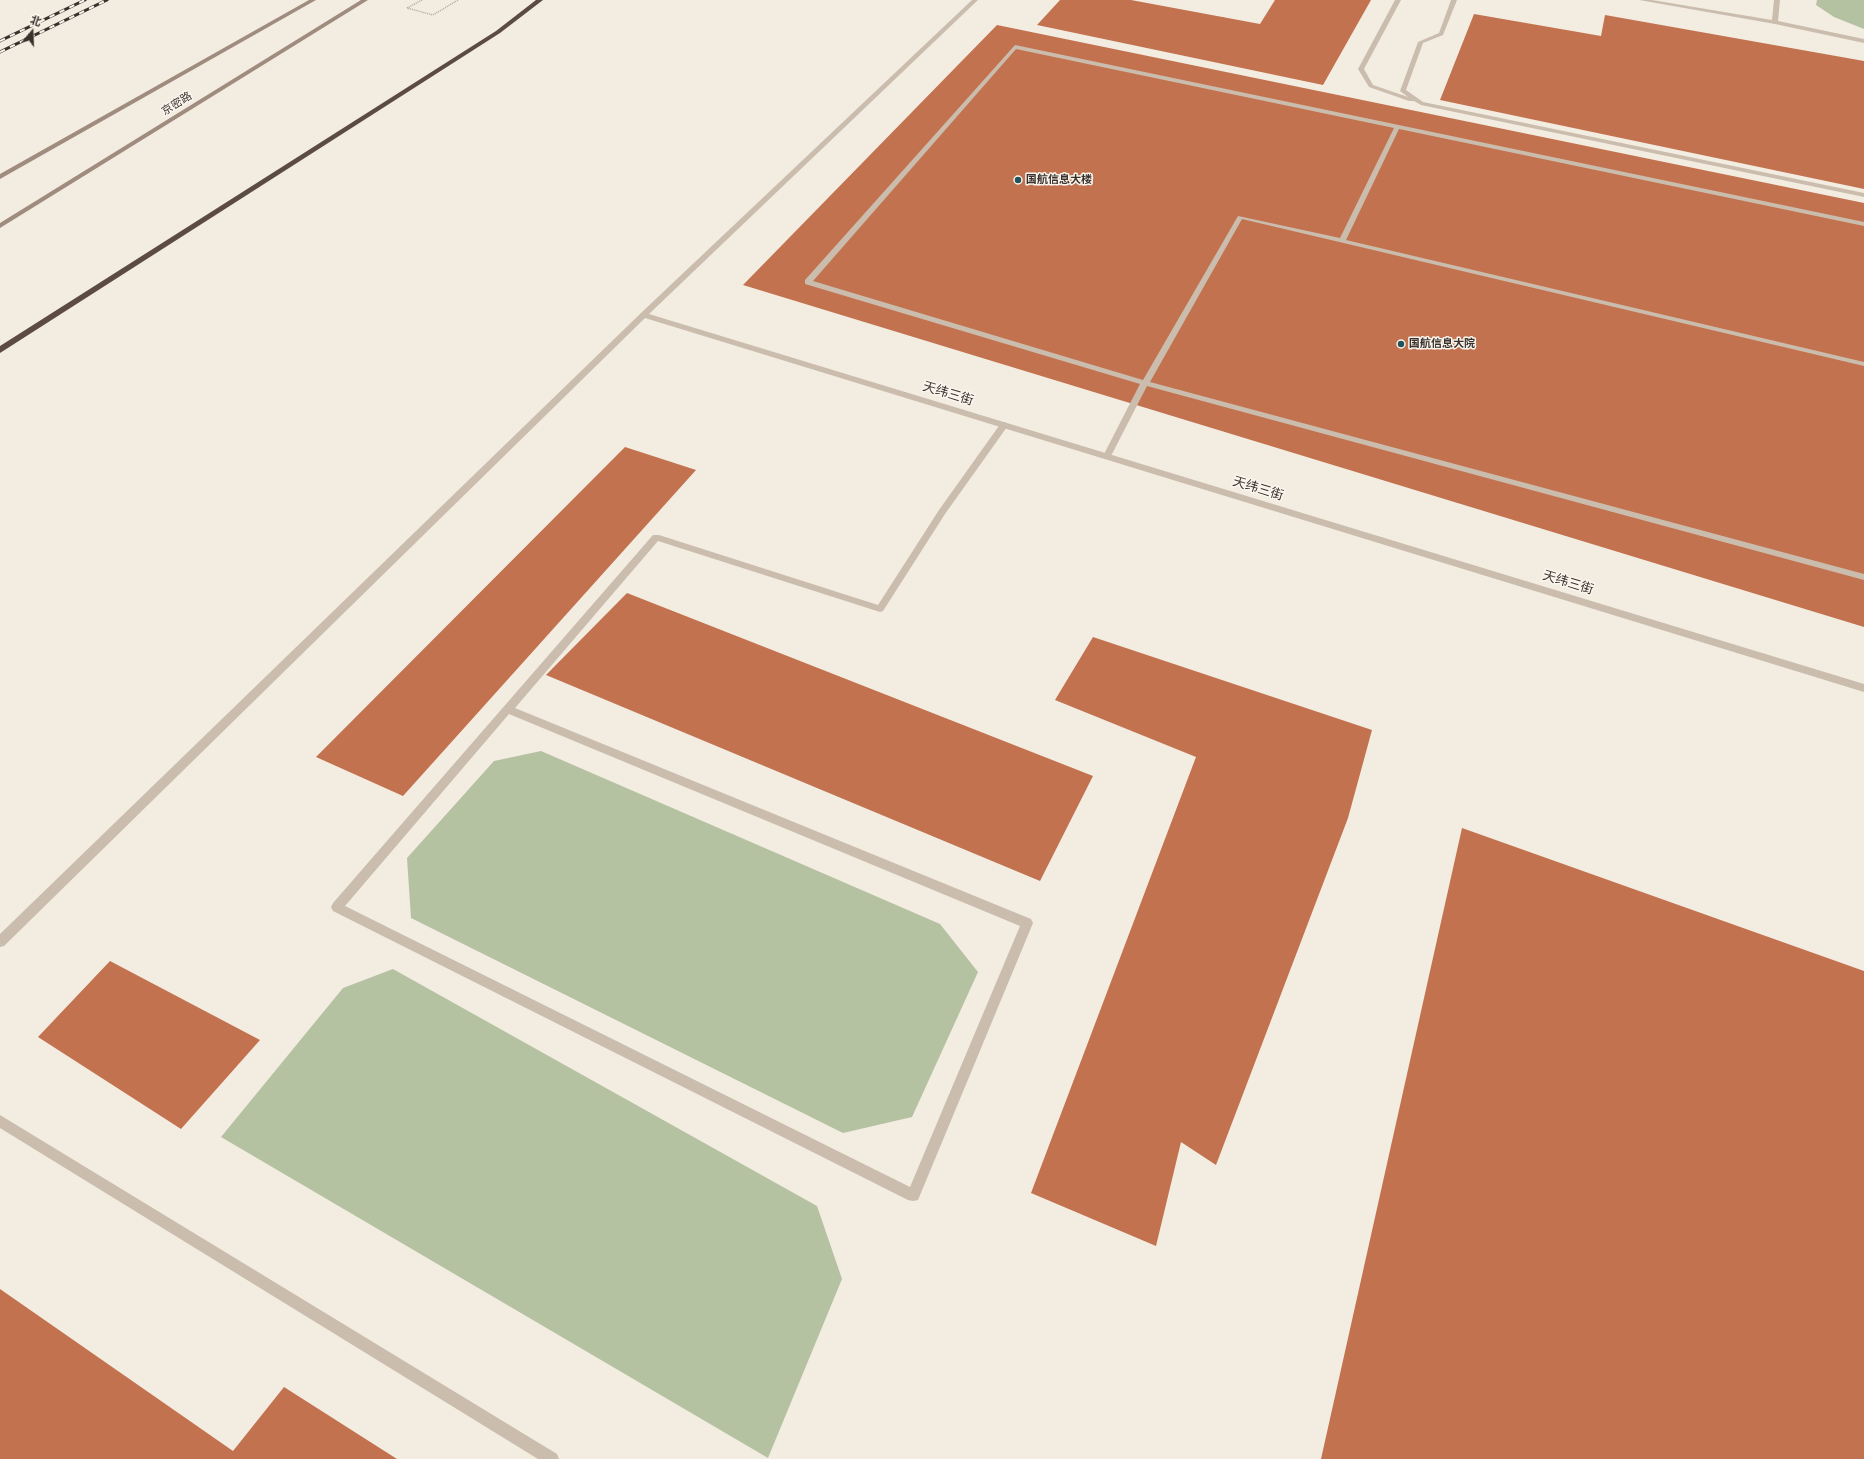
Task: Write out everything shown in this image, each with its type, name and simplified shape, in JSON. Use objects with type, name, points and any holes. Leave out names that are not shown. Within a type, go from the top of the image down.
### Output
[{"type":"highway","points":[[0,350],[498,32],[540,0]]},
{"type":"main road","name":"京密路","points":[[0,177],[313,0]]},
{"type":"main road","name":"京密路","points":[[0,226],[365,0]]},
{"type":"street","points":[[0,942],[644,315],[975,0]]},
{"type":"street","points":[[1398,0],[1361,69],[1371,86],[1421,103],[1864,195]]},
{"type":"street","points":[[1421,103],[1403,91],[1421,42],[1441,34],[1454,0]]},
{"type":"street","points":[[1642,0],[1775,22],[1864,41]]},
{"type":"street","points":[[1775,22],[1777,0]]},
{"type":"street","points":[[1864,224],[1015,47],[808,282],[1144,383],[1864,577]]},
{"type":"street","points":[[1342,241],[1397,127]]},
{"type":"street","points":[[1107,456],[1144,383],[1240,217],[1864,364]]},
{"type":"street","name":"天纬三街","points":[[644,315],[1864,688]]},
{"type":"street","points":[[508,710],[1027,923],[913,1195],[337,907],[656,537],[880,610],[942,512],[1004,425]]},
{"type":"street","points":[[0,1121],[552,1459]]},
{"type":"path","points":[[422,0],[407,8],[433,15],[458,0]]},
{"type":"green space","points":[[1817,0],[1864,0],[1864,29],[1834,17],[1816,5]]},
{"type":"green space","points":[[541,751],[940,924],[978,972],[912,1117],[843,1133],[411,918],[407,858],[494,761]]},
{"type":"green space","points":[[393,969],[817,1206],[842,1279],[768,1458],[221,1137],[343,988]]},
{"type":"building","points":[[1060,0],[1131,0],[1260,24],[1275,0],[1371,0],[1323,85],[1037,25]]},
{"type":"building","points":[[1474,14],[1601,36],[1605,15],[1864,61],[1864,189],[1440,100]]},
{"type":"building","name":"国航信息大院","points":[[997,25],[1864,203],[1864,627],[743,285]]},
{"type":"building","points":[[625,447],[696,470],[403,796],[316,757]]},
{"type":"building","points":[[627,593],[1093,776],[1040,881],[546,675]]},
{"type":"building","points":[[1093,637],[1372,730],[1348,818],[1216,1165],[1181,1142],[1156,1246],[1031,1193],[1196,757],[1055,700]]},
{"type":"building","points":[[1462,828],[1864,971],[1864,1459],[1321,1459]]},
{"type":"building","points":[[110,961],[260,1040],[181,1129],[38,1037]]},
{"type":"building","points":[[0,1289],[233,1451],[284,1387],[397,1459],[0,1459]]},
{"type":"railway","points":[[0,41],[85,0]]},
{"type":"railway","points":[[0,52],[107,0]]},
{"type":"place","name":"国航信息大楼","points":[[1018,180]]},
{"type":"place","name":"国航信息大院","points":[[1401,344]]}]
